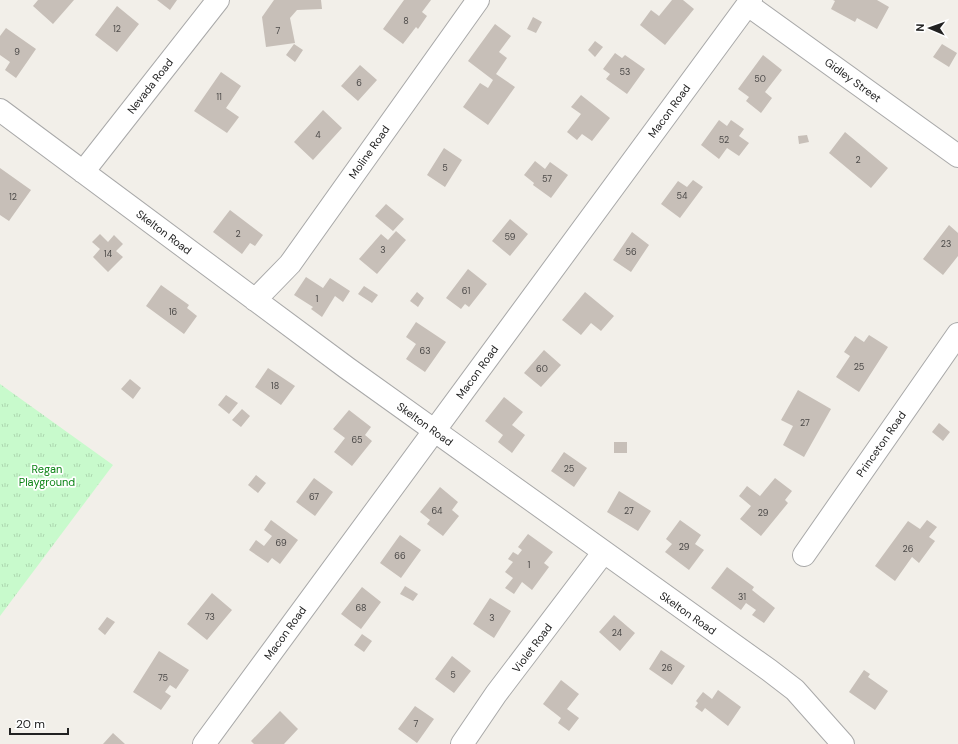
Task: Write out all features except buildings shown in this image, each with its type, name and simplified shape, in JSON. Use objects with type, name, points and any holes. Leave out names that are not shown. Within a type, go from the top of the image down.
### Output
[{"type":"street","name":"Nevada Road","points":[[83,172],[218,0]]},
{"type":"street","name":"Moline Road","points":[[255,300],[290,264],[478,0]]},
{"type":"street","name":"Gidley Street","points":[[749,2],[958,156]]},
{"type":"street","name":"Macon Road","points":[[204,744],[749,2]]},
{"type":"street","name":"Skelton Road","points":[[0,110],[255,300],[603,553],[779,678],[808,704],[843,744]]},
{"type":"street","name":"Princeton Road","points":[[804,555],[956,341]]},
{"type":"street","name":"Violet Road","points":[[462,744],[496,694],[603,553]]},
{"type":"green space","name":"Regan Playground","points":[[0,384],[113,465],[0,616]]}]
